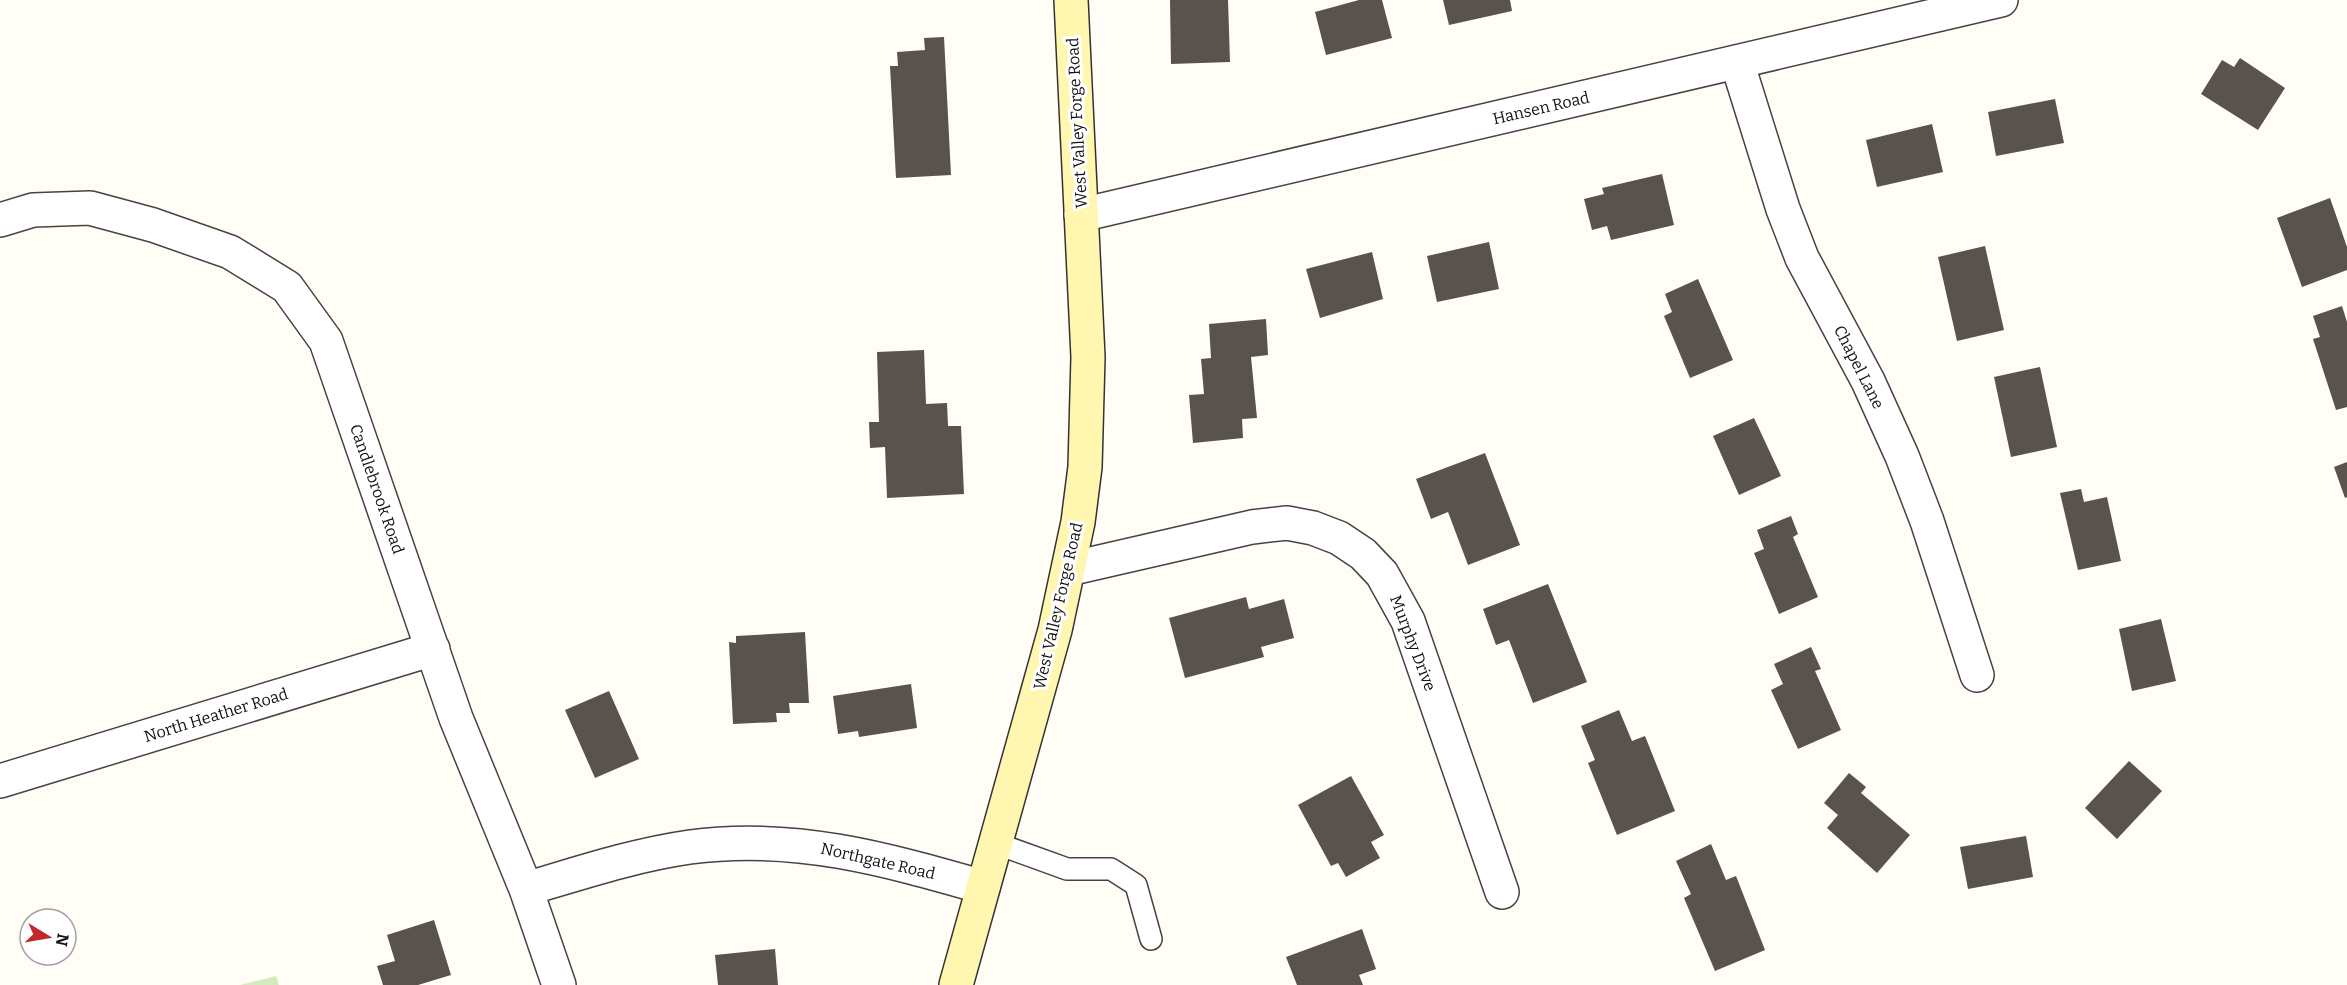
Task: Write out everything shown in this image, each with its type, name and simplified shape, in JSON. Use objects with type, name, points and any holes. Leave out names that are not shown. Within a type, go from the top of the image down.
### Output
[{"type":"main road","name":"West Valley Forge Road","points":[[956,985],[1069,569],[1082,489],[1088,413],[1088,357],[1071,0]]},
{"type":"street","name":"Hansen Road","points":[[1081,216],[2001,0]]},
{"type":"street","name":"Chapel Lane","points":[[1737,62],[1783,209],[1802,258],[1868,381],[1902,456],[1927,521],[1977,675]]},
{"type":"street","name":"Candlebrook Road","points":[[0,220],[33,210],[90,208],[153,225],[230,252],[288,287],[326,340],[456,718],[526,889],[559,985]]},
{"type":"street","name":"Murphy Drive","points":[[1069,569],[1252,527],[1287,523],[1313,528],[1339,538],[1363,554],[1382,574],[1408,621],[1502,892]]},
{"type":"street","name":"North Heather Road","points":[[0,781],[433,649]]},
{"type":"street","name":"Northgate Road","points":[[526,889],[640,856],[691,847],[748,843],[803,845],[852,852],[983,887]]},
{"type":"lane","points":[[995,843],[1067,869],[1111,869],[1136,885],[1147,915],[1151,939]]},
{"type":"green space","points":[[276,976],[279,985],[240,985]]},
{"type":"building","points":[[1170,0],[1228,0],[1230,62],[1171,64]]},
{"type":"building","points":[[1359,0],[1382,0],[1392,38],[1326,55],[1315,12]]},
{"type":"building","points":[[1443,0],[1510,0],[1512,11],[1449,25]]},
{"type":"building","points":[[944,37],[951,175],[896,178],[890,66],[898,66],[897,52],[925,50],[924,38]]},
{"type":"building","points":[[2240,58],[2285,88],[2258,130],[2201,94],[2222,60],[2234,67]]},
{"type":"building","points":[[2055,99],[2064,143],[1996,156],[1988,112]]},
{"type":"building","points":[[1932,124],[1943,172],[1877,187],[1866,140]]},
{"type":"building","points":[[1662,174],[1674,225],[1611,240],[1607,226],[1592,230],[1584,199],[1604,194],[1602,188]]},
{"type":"building","points":[[2330,198],[2347,247],[2347,270],[2302,287],[2277,218]]},
{"type":"building","points":[[1489,242],[1499,289],[1437,302],[1427,256]]},
{"type":"building","points":[[1985,246],[2004,330],[1957,341],[1938,257]]},
{"type":"building","points":[[1372,252],[1383,299],[1320,318],[1306,269]]},
{"type":"building","points":[[1698,279],[1733,360],[1690,378],[1664,316],[1672,312],[1665,294]]},
{"type":"building","points":[[2342,306],[2347,322],[2347,407],[2336,410],[2313,339],[2320,337],[2313,316]]},
{"type":"building","points":[[1266,319],[1268,355],[1251,357],[1257,418],[1242,419],[1243,438],[1193,443],[1189,395],[1204,394],[1201,359],[1211,358],[1209,324]]},
{"type":"building","points":[[924,350],[926,404],[947,403],[948,426],[961,426],[964,494],[887,498],[885,447],[870,448],[869,422],[879,422],[877,352]]},
{"type":"building","points":[[2040,367],[2057,447],[2011,457],[1994,377]]},
{"type":"building","points":[[1754,418],[1781,476],[1739,495],[1713,436]]},
{"type":"building","points":[[1485,453],[1520,545],[1468,565],[1448,512],[1431,519],[1416,479]]},
{"type":"building","points":[[2347,462],[2347,497],[2345,498],[2334,467]]},
{"type":"building","points":[[2081,489],[2084,502],[2107,497],[2121,561],[2078,570],[2060,493]]},
{"type":"building","points":[[1791,516],[1798,534],[1793,537],[1818,597],[1779,614],[1754,553],[1764,549],[1757,530]]},
{"type":"building","points":[[1548,584],[1587,682],[1533,703],[1509,640],[1496,645],[1483,609]]},
{"type":"building","points":[[1246,597],[1249,609],[1284,599],[1294,638],[1261,647],[1264,657],[1185,678],[1169,618]]},
{"type":"building","points":[[2161,619],[2176,681],[2132,691],[2119,629]]},
{"type":"building","points":[[805,632],[809,703],[789,703],[790,713],[776,713],[777,722],[733,724],[729,642],[736,643],[736,636]]},
{"type":"building","points":[[1811,647],[1821,669],[1815,671],[1841,730],[1798,749],[1771,690],[1783,684],[1774,664]]},
{"type":"building","points":[[911,684],[917,728],[859,737],[858,731],[838,734],[833,696]]},
{"type":"building","points":[[609,691],[639,759],[595,778],[565,710]]},
{"type":"building","points":[[1619,710],[1632,741],[1645,736],[1675,811],[1617,835],[1588,763],[1595,760],[1581,726]]},
{"type":"building","points":[[2129,761],[2162,791],[2117,839],[2085,808]]},
{"type":"building","points":[[1849,773],[1866,787],[1861,793],[1910,835],[1877,873],[1827,828],[1838,815],[1824,803]]},
{"type":"building","points":[[1351,776],[1384,835],[1371,842],[1380,858],[1346,877],[1338,863],[1331,866],[1298,805]]},
{"type":"building","points":[[2026,836],[2033,877],[1968,889],[1960,847]]},
{"type":"building","points":[[1711,844],[1726,880],[1736,876],[1765,950],[1715,971],[1684,898],[1691,894],[1676,861]]},
{"type":"building","points":[[434,920],[451,975],[418,985],[383,985],[377,966],[395,961],[387,935]]},
{"type":"building","points":[[1362,929],[1376,969],[1359,975],[1363,985],[1297,985],[1286,957]]},
{"type":"building","points":[[775,949],[778,985],[718,985],[715,955]]}]
